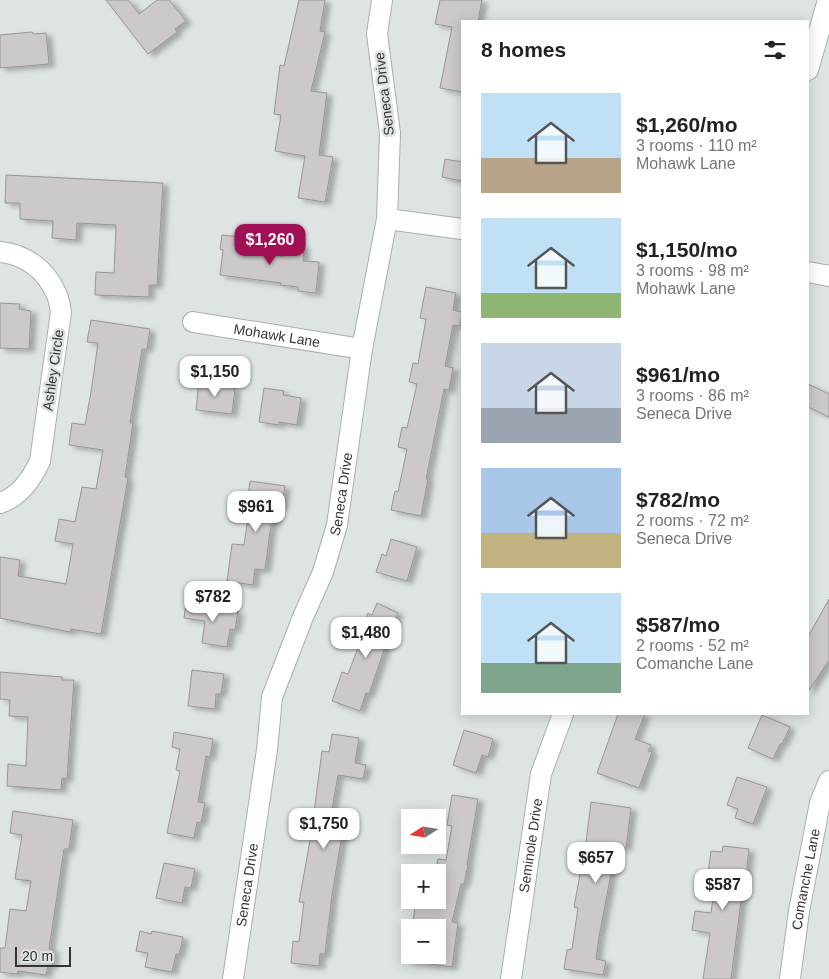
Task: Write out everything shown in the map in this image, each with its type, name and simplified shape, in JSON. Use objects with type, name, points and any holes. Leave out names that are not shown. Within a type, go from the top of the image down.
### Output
[{"type":"street","name":"Seneca Drive","points":[[233,979],[267,750],[272,698],[302,617],[323,572],[337,526],[362,349],[387,219],[390,133],[377,34],[382,0]]},
{"type":"street","points":[[809,66],[828,0]]},
{"type":"street","points":[[387,219],[461,229]]},
{"type":"street","name":"Ashley Circle","points":[[0,252],[24,258],[43,274],[57,294],[61,312],[40,461],[32,478],[19,492],[0,503]]},
{"type":"street","points":[[809,272],[829,276]]},
{"type":"street","name":"Mohawk Lane","points":[[193,322],[362,349]]},
{"type":"street","name":"Seminole Drive","points":[[511,979],[541,774],[562,715]]},
{"type":"street","name":"Comanche Lane","points":[[790,979],[800,902],[820,803],[829,781]]},
{"type":"building","points":[[106,0],[128,0],[139,14],[157,0],[169,0],[186,21],[175,29],[177,32],[148,54]]},
{"type":"building","points":[[299,0],[325,0],[320,31],[325,32],[311,91],[327,93],[319,155],[333,157],[325,202],[298,198],[305,156],[275,151],[281,115],[274,114],[280,65],[284,66]]},
{"type":"building","points":[[440,0],[482,0],[478,20],[461,20],[461,92],[440,88],[452,27],[435,24]]},
{"type":"building","points":[[32,32],[33,34],[46,33],[49,64],[0,68],[0,35]]},
{"type":"building","points":[[445,159],[461,162],[461,181],[442,177]]},
{"type":"building","points":[[6,175],[163,183],[157,285],[149,285],[149,297],[95,295],[96,272],[114,273],[116,225],[77,223],[76,240],[52,238],[53,221],[20,219],[20,203],[5,203]]},
{"type":"building","points":[[222,235],[241,237],[239,251],[283,256],[284,244],[304,246],[303,261],[319,262],[316,293],[298,291],[298,287],[280,285],[281,283],[220,275],[223,250],[220,249]]},
{"type":"building","points":[[426,287],[456,293],[453,310],[461,312],[460,326],[453,325],[445,366],[453,368],[449,390],[444,389],[426,479],[428,479],[421,516],[391,510],[395,491],[398,492],[407,449],[398,447],[402,427],[407,428],[417,384],[409,382],[413,363],[418,364],[426,319],[420,318]]},
{"type":"building","points":[[0,303],[20,304],[19,309],[31,311],[29,349],[0,348]]},
{"type":"building","points":[[91,320],[150,329],[147,349],[142,349],[130,423],[133,423],[125,477],[128,478],[101,634],[71,629],[70,632],[0,618],[0,557],[20,560],[18,576],[66,584],[73,544],[55,541],[59,519],[75,522],[82,487],[96,489],[103,450],[69,445],[72,423],[85,425],[91,392],[98,343],[87,342]]},
{"type":"building","points":[[199,380],[217,382],[217,386],[235,388],[232,414],[196,410]]},
{"type":"building","points":[[809,384],[829,394],[829,417],[809,407]]},
{"type":"building","points":[[264,388],[284,391],[283,395],[301,398],[297,425],[279,422],[279,425],[259,422]]},
{"type":"building","points":[[250,481],[285,486],[282,507],[277,507],[274,524],[271,524],[265,570],[255,569],[253,585],[227,581],[232,544],[244,545],[251,497],[248,497]]},
{"type":"building","points":[[391,539],[417,547],[407,581],[376,572],[382,554],[386,556]]},
{"type":"building","points":[[829,599],[829,660],[809,690],[809,635]]},
{"type":"building","points":[[186,603],[238,611],[235,630],[230,629],[227,647],[202,643],[205,621],[184,618]]},
{"type":"building","points":[[377,603],[398,613],[389,632],[369,694],[366,693],[360,711],[332,701],[342,672],[348,674],[363,635],[359,633],[368,613],[372,615]]},
{"type":"building","points":[[192,670],[224,674],[221,694],[216,694],[215,709],[188,706]]},
{"type":"building","points":[[0,672],[62,677],[62,680],[74,680],[67,779],[62,778],[61,790],[7,786],[8,764],[26,766],[28,717],[9,716],[10,700],[0,699]]},
{"type":"building","points":[[618,715],[645,715],[635,739],[651,745],[648,751],[652,752],[639,788],[597,773]]},
{"type":"building","points":[[762,715],[790,727],[773,759],[748,748]]},
{"type":"building","points":[[464,730],[493,739],[488,757],[482,755],[476,773],[453,765]]},
{"type":"building","points":[[174,732],[213,739],[210,757],[206,756],[198,802],[205,803],[201,823],[197,822],[194,838],[167,833],[180,771],[176,770],[180,749],[172,747]]},
{"type":"building","points":[[332,734],[359,738],[355,763],[366,765],[363,779],[338,775],[332,809],[346,811],[332,895],[325,954],[320,954],[319,966],[291,963],[293,941],[299,942],[304,902],[299,902],[311,835],[322,751],[329,752]]},
{"type":"building","points":[[737,777],[767,787],[753,824],[735,818],[738,809],[727,805]]},
{"type":"building","points":[[452,795],[478,799],[464,884],[461,884],[452,922],[458,923],[452,967],[430,964],[446,964],[446,919],[413,919],[415,909],[446,909],[446,864],[437,864],[438,859],[446,860],[452,826],[447,825]]},
{"type":"building","points":[[591,802],[631,808],[626,848],[616,847],[599,937],[596,959],[606,961],[603,975],[564,969],[567,950],[572,949],[578,908],[574,907]]},
{"type":"building","points":[[13,811],[73,820],[69,849],[64,849],[49,949],[54,950],[52,966],[48,965],[46,975],[18,971],[17,974],[0,972],[0,948],[5,948],[10,909],[26,911],[31,881],[15,879],[22,835],[10,833]]},
{"type":"building","points":[[723,846],[749,849],[744,893],[742,893],[731,979],[703,979],[710,933],[692,930],[695,911],[711,913],[716,875],[708,874],[711,851],[722,852]]},
{"type":"building","points":[[164,863],[195,869],[191,888],[185,887],[182,903],[156,898]]},
{"type":"building","points":[[140,931],[151,934],[152,931],[183,937],[179,955],[176,954],[172,972],[145,967],[148,953],[136,951]]}]
